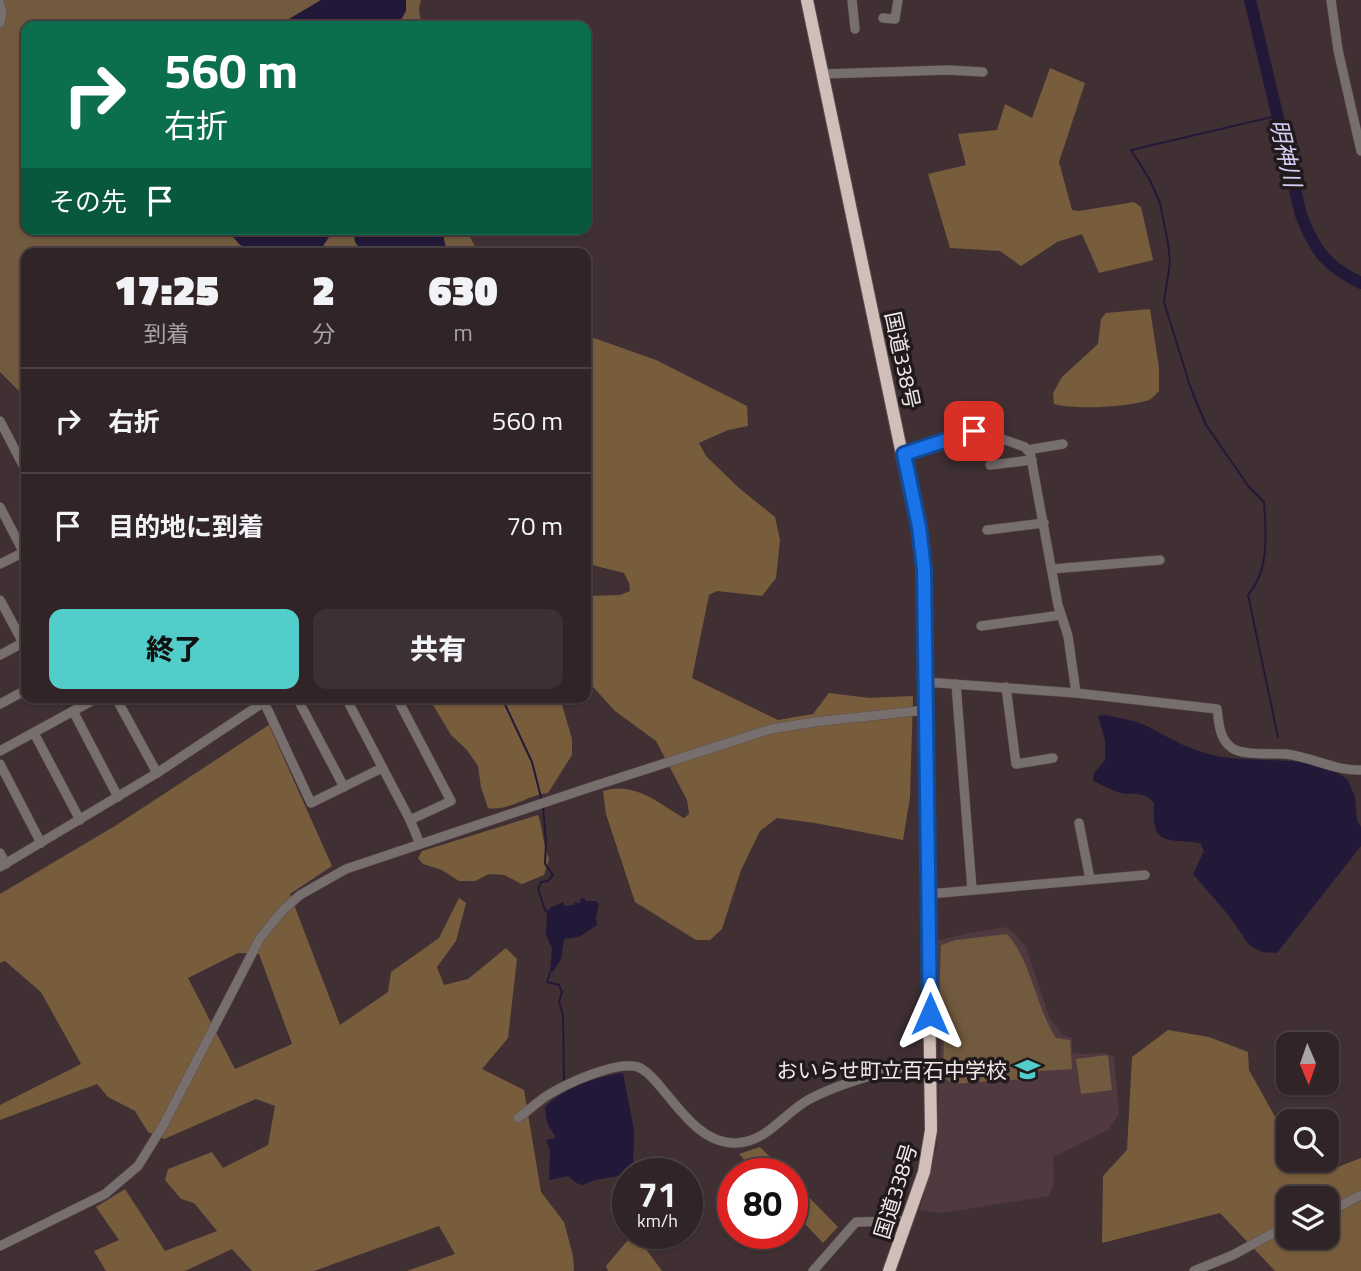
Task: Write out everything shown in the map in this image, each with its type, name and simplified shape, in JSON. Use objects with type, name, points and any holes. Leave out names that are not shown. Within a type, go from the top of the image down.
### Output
[{"type":"highway","name":"国道338号","points":[[807,0],[923,555],[929,894],[929,1148],[924,1172],[889,1271]]},
{"type":"street","points":[[852,0],[855,29]]},
{"type":"street","points":[[883,18],[895,19],[898,0]]},
{"type":"street","points":[[1331,0],[1338,50],[1361,151]]},
{"type":"street","points":[[0,4],[0,23]]},
{"type":"street","points":[[823,74],[948,70],[983,72]]},
{"type":"street","points":[[0,421],[21,461]]},
{"type":"street","points":[[904,454],[974,431],[1027,450],[1063,444]]},
{"type":"street","points":[[1027,450],[1032,460],[1061,615],[1068,636],[1076,693]]},
{"type":"street","points":[[990,464],[1032,460]]},
{"type":"street","points":[[0,507],[21,546]]},
{"type":"street","points":[[987,530],[1044,523]]},
{"type":"street","points":[[0,564],[21,555]]},
{"type":"street","points":[[1052,569],[1160,560]]},
{"type":"street","points":[[1,606],[21,638]]},
{"type":"street","points":[[981,626],[1061,615]]},
{"type":"street","points":[[0,655],[21,646]]},
{"type":"street","points":[[925,682],[1076,693],[1217,709],[1219,729],[1224,740],[1233,749],[1290,755],[1361,770]]},
{"type":"street","points":[[956,684],[972,889]]},
{"type":"street","points":[[1006,687],[1016,764],[1053,758]]},
{"type":"street","points":[[0,704],[21,693]]},
{"type":"street","points":[[0,751],[88,703]]},
{"type":"street","points":[[119,703],[157,774]]},
{"type":"street","points":[[0,853],[3,865],[157,774],[263,703]]},
{"type":"street","points":[[268,703],[311,803],[382,768]]},
{"type":"street","points":[[300,703],[344,787]]},
{"type":"street","points":[[349,703],[420,844]]},
{"type":"street","points":[[400,703],[451,800],[410,820]]},
{"type":"street","points":[[0,1246],[105,1194],[138,1166],[164,1124],[260,937],[283,910],[324,880],[346,869],[420,844],[771,729],[926,710]]},
{"type":"street","points":[[73,711],[118,797]]},
{"type":"street","points":[[34,733],[80,820]]},
{"type":"street","points":[[0,764],[41,843]]},
{"type":"street","points":[[1079,823],[1090,878]]},
{"type":"street","points":[[929,894],[1145,875]]},
{"type":"street","points":[[518,1118],[544,1098],[569,1084],[621,1066],[631,1066],[645,1071],[700,1130],[718,1141],[737,1143],[757,1139],[794,1109],[826,1091],[908,1066],[930,1063]]},
{"type":"street","points":[[1339,1206],[1361,1195]]},
{"type":"street","points":[[813,1271],[856,1223],[908,1221]]},
{"type":"street","points":[[1195,1271],[1233,1255],[1276,1232]]},
{"type":"shaded area","points":[[0,0],[421,0],[419,13],[422,21],[21,21],[21,235],[471,235],[476,248],[21,248],[21,393],[0,372]]},
{"type":"shaded area","points":[[321,0],[406,0],[406,11],[401,21],[285,21]]},
{"type":"shaded area","points":[[1050,68],[1085,83],[1059,162],[1072,210],[1134,202],[1141,207],[1153,260],[1099,273],[1082,234],[1057,242],[1021,266],[1000,251],[950,248],[928,174],[966,165],[958,134],[997,130],[1005,104],[1032,118]]},
{"type":"shaded area","points":[[224,235],[333,235],[323,246],[324,248],[248,248],[240,245],[233,237]]},
{"type":"shaded area","points":[[354,235],[444,235],[446,248],[360,248]]},
{"type":"shaded area","points":[[1150,309],[1159,368],[1159,391],[1150,400],[1113,406],[1074,407],[1054,404],[1053,393],[1062,377],[1098,344],[1101,319],[1106,313]]},
{"type":"shaded area","points":[[591,337],[656,360],[747,406],[748,426],[728,430],[699,443],[706,456],[739,488],[775,517],[780,540],[776,578],[762,596],[717,591],[709,595],[692,678],[778,720],[813,714],[829,693],[869,698],[913,696],[910,797],[903,840],[777,818],[760,831],[741,870],[722,929],[710,940],[696,940],[635,902],[606,814],[603,791],[635,791],[684,818],[689,814],[687,800],[656,741],[615,711],[591,685],[591,596],[620,595],[630,591],[624,573],[592,565]]},
{"type":"shaded area","points":[[432,703],[561,703],[572,739],[572,755],[548,793],[503,808],[488,808],[478,766],[467,750],[451,735]]},
{"type":"shaded area","points":[[1105,715],[1142,724],[1180,744],[1207,754],[1320,766],[1348,780],[1355,797],[1357,820],[1361,827],[1361,846],[1277,953],[1262,952],[1249,945],[1230,917],[1193,874],[1204,851],[1200,843],[1163,838],[1155,827],[1154,803],[1150,799],[1143,795],[1118,792],[1093,781],[1094,773],[1105,760],[1105,740],[1098,716]]},
{"type":"shaded area","points":[[269,725],[332,866],[290,894],[340,1025],[388,992],[391,972],[439,938],[459,898],[466,903],[456,941],[437,967],[444,985],[468,979],[506,948],[517,959],[508,1038],[482,1069],[524,1090],[541,1192],[564,1222],[574,1271],[407,1271],[455,1254],[439,1226],[314,1271],[252,1271],[232,1249],[185,1271],[106,1271],[94,1251],[119,1240],[96,1207],[125,1189],[165,1251],[217,1231],[194,1203],[181,1199],[165,1180],[168,1169],[212,1152],[223,1168],[268,1145],[275,1106],[256,1099],[164,1139],[148,1132],[135,1111],[108,1097],[97,1084],[0,1120],[0,1105],[81,1064],[41,992],[5,961],[0,963],[0,894],[115,826]],"holes":[[[238,953],[259,954],[292,1044],[235,1069],[188,978]]]},
{"type":"shaded area","points":[[538,815],[549,859],[544,875],[522,884],[504,875],[489,874],[475,881],[459,881],[442,870],[423,864],[418,858],[422,851]]},
{"type":"shaded area","points":[[585,898],[585,901],[596,901],[599,904],[597,925],[579,937],[564,939],[561,959],[553,972],[550,972],[552,948],[546,935],[547,912],[551,907],[564,902],[564,906],[574,905]]},
{"type":"shaded area","name":"おいらせ町立百石中学校","points":[[1006,927],[1026,947],[1050,1019],[1063,1035],[1072,1038],[1072,1052],[1105,1053],[1114,1057],[1119,1114],[1109,1129],[1053,1157],[1054,1184],[1049,1196],[941,1213],[920,1210],[937,1145],[941,1030],[936,942]]},
{"type":"shaded area","points":[[1007,934],[1022,958],[1056,1038],[1070,1040],[1072,1069],[1026,1072],[1026,1079],[952,1084],[943,1076],[944,1029],[939,1001],[941,945],[956,940]]},
{"type":"shaded area","points":[[1168,1030],[1209,1037],[1248,1052],[1249,1070],[1276,1118],[1276,1172],[1339,1172],[1339,1166],[1361,1158],[1361,1271],[1275,1271],[1220,1213],[1102,1243],[1103,1176],[1127,1150],[1132,1057]]},
{"type":"shaded area","points":[[1108,1055],[1112,1090],[1081,1094],[1076,1059]]},
{"type":"shaded area","points":[[623,1073],[634,1130],[633,1158],[612,1158],[612,1177],[583,1185],[568,1176],[549,1180],[550,1151],[546,1140],[556,1138],[547,1123],[545,1107],[581,1084]]},
{"type":"shaded area","points":[[760,1147],[771,1158],[743,1158],[739,1154]]},
{"type":"shaded area","points":[[808,1196],[838,1227],[823,1243],[808,1227]]},
{"type":"shaded area","points":[[620,1249],[646,1249],[662,1271],[608,1271],[606,1266]]},
{"type":"waterway","name":"明神川","points":[[1250,0],[1301,215],[1311,238],[1330,264],[1361,283]]},
{"type":"waterway","points":[[1276,116],[1131,150],[1150,180],[1160,203],[1170,262],[1164,302],[1191,389],[1206,425],[1249,487],[1264,502],[1266,538],[1263,563],[1248,595],[1278,737]]},
{"type":"waterway","points":[[504,703],[532,762],[542,801]]},
{"type":"waterway","points":[[543,806],[545,864],[553,875],[548,881],[541,882],[538,889],[545,910],[549,912]]},
{"type":"waterway","points":[[550,973],[547,982],[559,985],[562,992],[559,1002],[563,1015],[564,1081]]},
{"type":"place","name":"おいらせ町立百石中学校","points":[[1027,1070]]},
{"type":"route","points":[[930,1014],[924,569],[919,527],[904,454],[974,431]]}]
